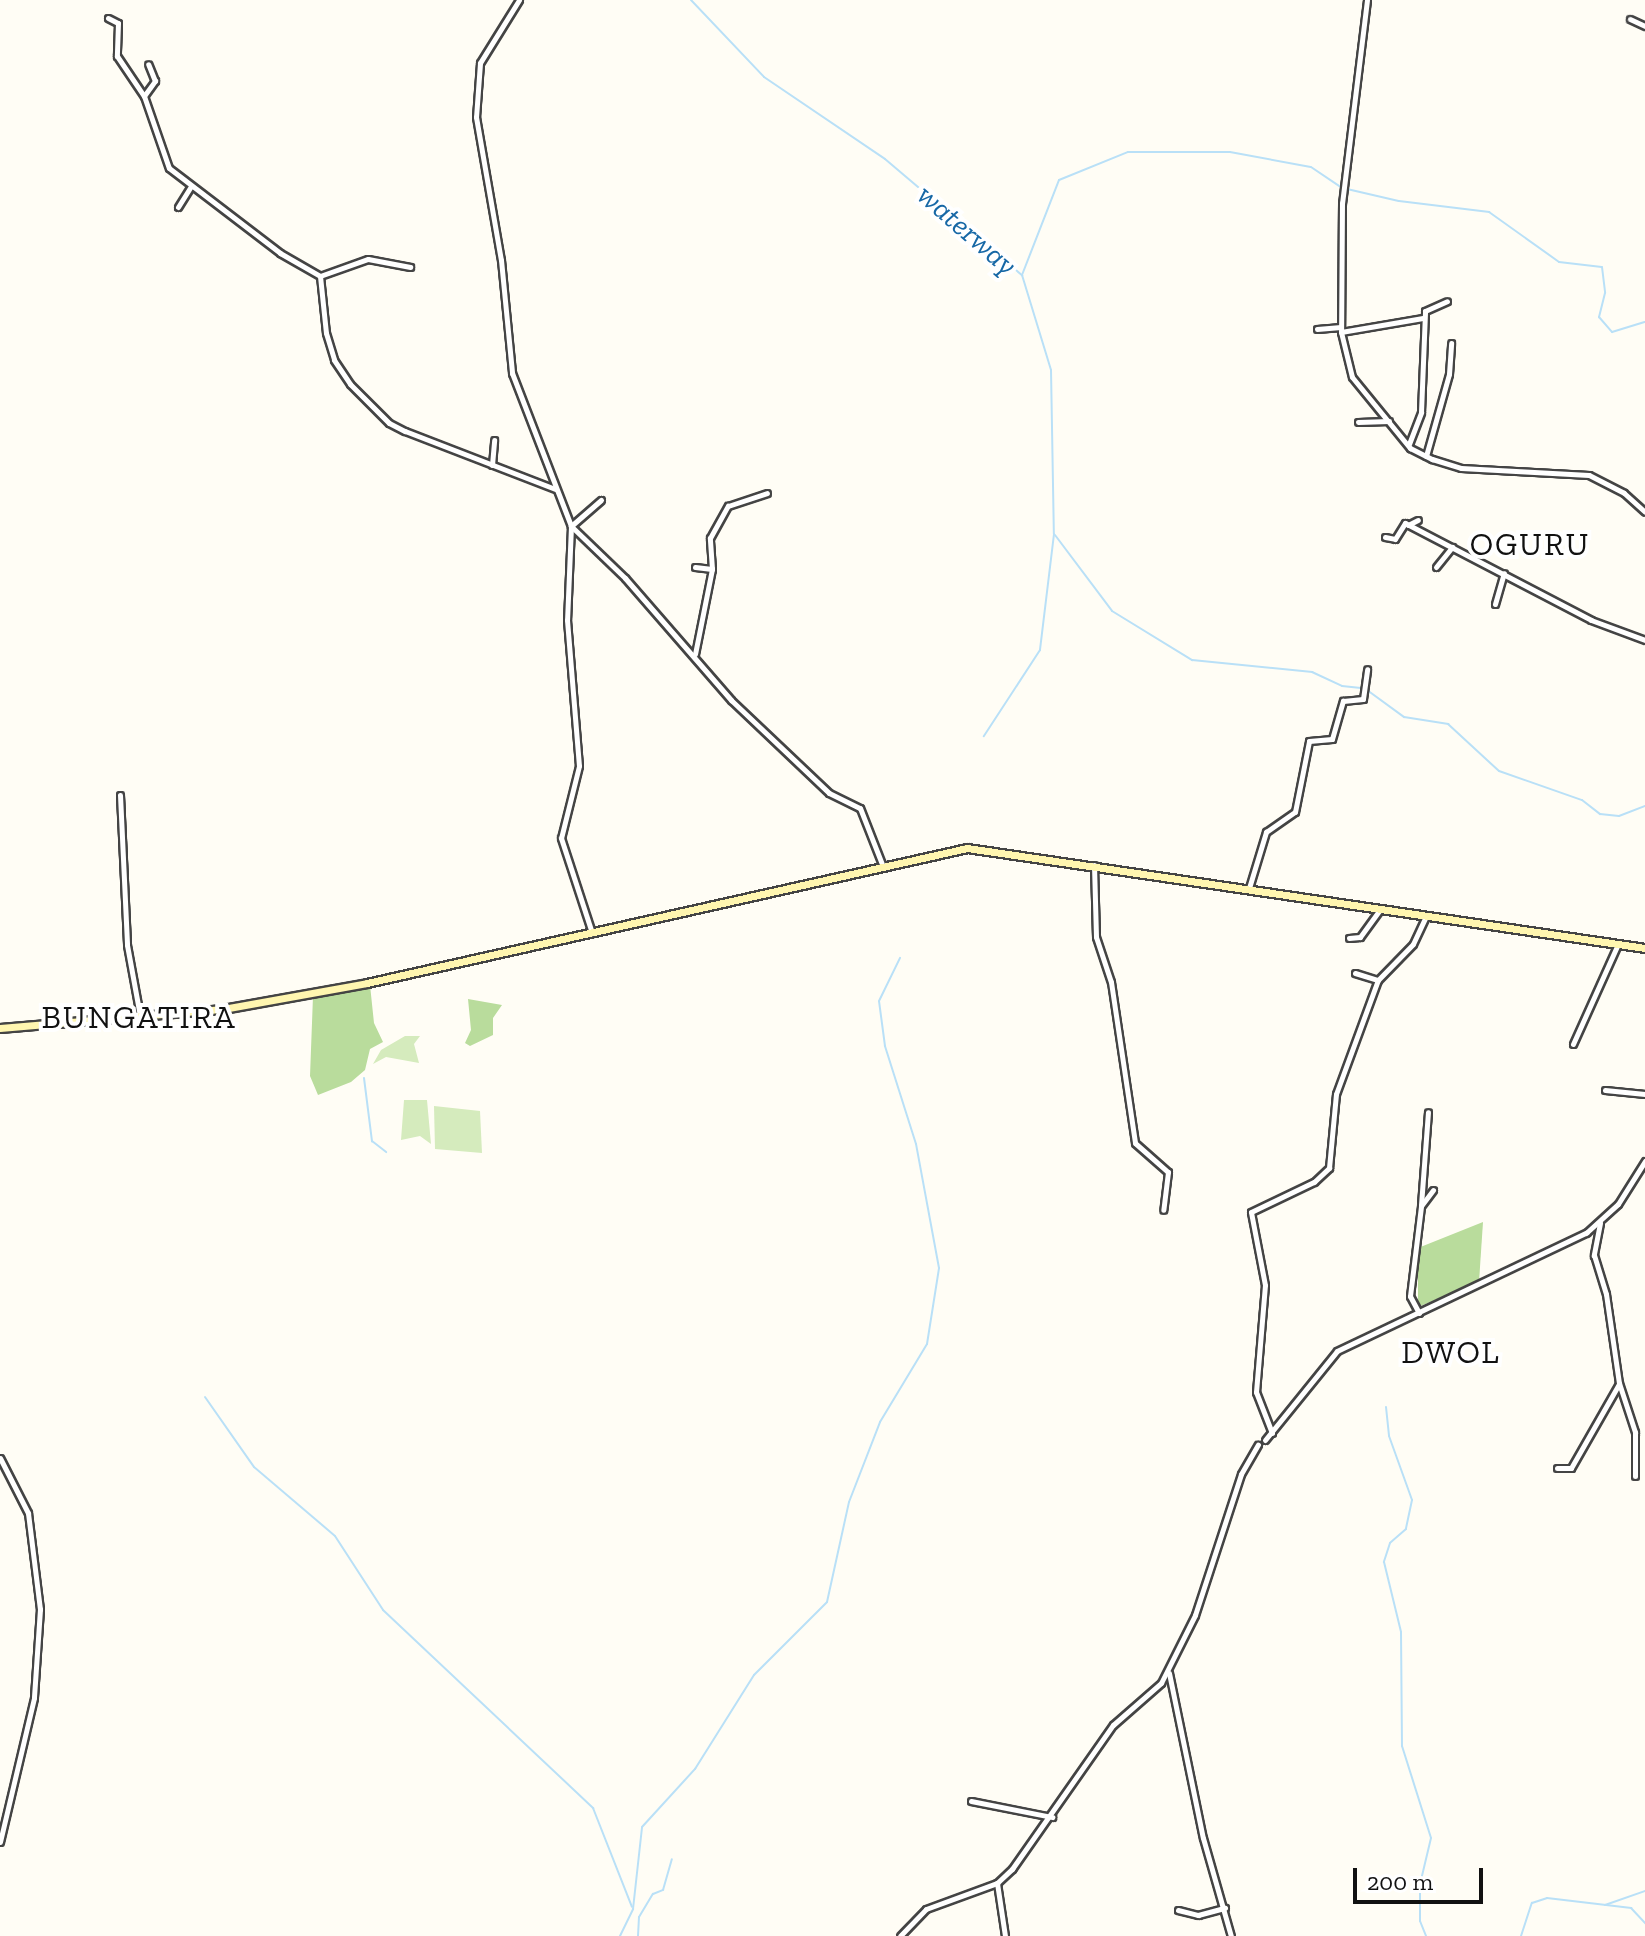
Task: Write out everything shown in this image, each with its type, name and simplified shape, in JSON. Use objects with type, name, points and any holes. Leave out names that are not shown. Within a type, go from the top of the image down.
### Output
[{"type":"street","points":[[519,0],[480,63],[476,117],[500,254],[512,373],[571,526],[695,655],[731,700],[829,793],[862,810],[882,864]]},
{"type":"street","points":[[1367,0],[1342,203],[1341,330],[1352,377],[1408,445],[1426,456],[1461,468],[1589,475],[1624,493],[1645,512]]},
{"type":"street","points":[[108,18],[119,25],[115,47],[121,65],[144,96],[166,161],[191,186],[320,276],[326,333],[334,360],[350,384],[389,423],[556,490]]},
{"type":"street","points":[[1630,19],[1645,26]]},
{"type":"street","points":[[144,96],[155,81],[148,64]]},
{"type":"street","points":[[178,207],[191,186]]},
{"type":"street","points":[[320,276],[368,259],[410,267]]},
{"type":"street","points":[[1317,329],[1341,330],[1423,318],[1437,303],[1447,301]]},
{"type":"street","points":[[1408,445],[1421,412],[1423,318]]},
{"type":"street","points":[[1426,456],[1449,374],[1451,343]]},
{"type":"street","points":[[1358,422],[1389,421]]},
{"type":"street","points":[[492,465],[494,440]]},
{"type":"street","points":[[695,655],[712,569],[710,538],[728,506],[767,493]]},
{"type":"street","points":[[592,934],[561,838],[579,766],[567,620],[571,526],[601,500]]},
{"type":"street","points":[[1385,537],[1395,539],[1408,525],[1418,520]]},
{"type":"street","points":[[1408,525],[1591,620],[1645,640]]},
{"type":"street","points":[[1436,567],[1452,547]]},
{"type":"street","points":[[695,567],[712,569]]},
{"type":"street","points":[[1495,604],[1504,573]]},
{"type":"street","points":[[1249,888],[1266,832],[1295,812],[1309,741],[1332,739],[1343,701],[1363,699],[1367,669]]},
{"type":"street","points":[[120,795],[127,945],[141,1017]]},
{"type":"street","points":[[0,1028],[141,1017],[270,1001],[592,934],[882,864],[967,848],[1094,864],[1645,948]]},
{"type":"street","points":[[1094,864],[1096,937],[1112,987],[1118,1053],[1135,1143],[1168,1172],[1163,1210]]},
{"type":"street","points":[[1349,938],[1360,937],[1380,908]]},
{"type":"street","points":[[1272,1433],[1256,1392],[1265,1276],[1251,1212],[1314,1182],[1329,1168],[1336,1094],[1378,980],[1413,944],[1426,916]]},
{"type":"street","points":[[1573,1044],[1617,946]]},
{"type":"street","points":[[1355,973],[1378,980]]},
{"type":"street","points":[[1605,1090],[1645,1094]]},
{"type":"street","points":[[1419,1313],[1410,1296],[1428,1112]]},
{"type":"street","points":[[1265,1440],[1337,1351],[1529,1262],[1600,1222],[1645,1161]]},
{"type":"street","points":[[1421,1206],[1433,1190]]},
{"type":"street","points":[[1600,1222],[1594,1255],[1606,1294],[1619,1383],[1634,1430],[1635,1476]]},
{"type":"street","points":[[1557,1468],[1571,1468],[1619,1383]]},
{"type":"street","points":[[900,1936],[926,1909],[997,1883],[1052,1817],[1113,1725],[1136,1708],[1169,1671],[1195,1615],[1241,1474],[1258,1445]]},
{"type":"street","points":[[0,1458],[28,1513],[40,1609],[34,1698],[0,1842]]},
{"type":"street","points":[[1169,1671],[1203,1838],[1231,1936]]},
{"type":"street","points":[[971,1801],[1052,1817]]},
{"type":"street","points":[[997,1883],[1005,1936]]},
{"type":"street","points":[[1178,1910],[1198,1915],[1225,1908]]},
{"type":"green space","points":[[370,985],[374,1023],[383,1042],[370,1049],[365,1070],[351,1082],[318,1095],[310,1076],[313,996]]},
{"type":"green space","points":[[468,999],[502,1005],[493,1018],[493,1035],[470,1046],[465,1043],[471,1030]]},
{"type":"green space","points":[[405,1036],[420,1036],[414,1044],[419,1063],[386,1057],[373,1064],[381,1050]]},
{"type":"green space","points":[[404,1100],[427,1100],[431,1144],[420,1136],[401,1140]]},
{"type":"green space","points":[[434,1106],[480,1111],[482,1153],[435,1149]]},
{"type":"green space","points":[[1483,1222],[1479,1282],[1418,1307],[1418,1248]]},
{"type":"waterway","name":"waterway","points":[[691,0],[764,77],[885,159],[1022,275],[1051,370],[1054,534],[1040,650],[984,736]]},
{"type":"waterway","points":[[1022,275],[1059,180],[1128,152],[1230,152],[1311,167],[1341,187]]},
{"type":"waterway","points":[[1347,189],[1399,201],[1489,212],[1559,262],[1602,267],[1605,293],[1599,317],[1612,332],[1645,322]]},
{"type":"waterway","points":[[1055,535],[1112,611],[1192,660],[1312,672],[1342,686],[1361,688]]},
{"type":"waterway","points":[[1367,690],[1404,717],[1448,724],[1499,771],[1582,800],[1600,814],[1619,816],[1645,806]]},
{"type":"waterway","points":[[620,1936],[633,1909],[642,1827],[695,1769],[754,1675],[827,1602],[849,1502],[880,1422],[927,1344],[939,1268],[916,1144],[885,1046],[879,1001],[900,958]]},
{"type":"waterway","points":[[364,1078],[372,1141],[386,1152]]},
{"type":"waterway","points":[[205,1397],[254,1467],[335,1536],[383,1610],[593,1808],[632,1907]]},
{"type":"waterway","points":[[1386,1407],[1389,1436],[1412,1500],[1406,1529],[1390,1543],[1384,1562],[1401,1632],[1402,1746],[1431,1838],[1420,1884],[1420,1921],[1426,1936]]},
{"type":"waterway","points":[[638,1936],[639,1917],[653,1894],[663,1890],[672,1859]]},
{"type":"waterway","points":[[1605,1905],[1645,1891]]},
{"type":"waterway","points":[[1521,1936],[1532,1903],[1547,1898],[1631,1908],[1645,1923]]},
{"type":"district","name":"OGURU","points":[[1530,544]]},
{"type":"district","name":"BUNGATIRA","points":[[139,1017]]},
{"type":"district","name":"DWOL","points":[[1451,1352]]}]
